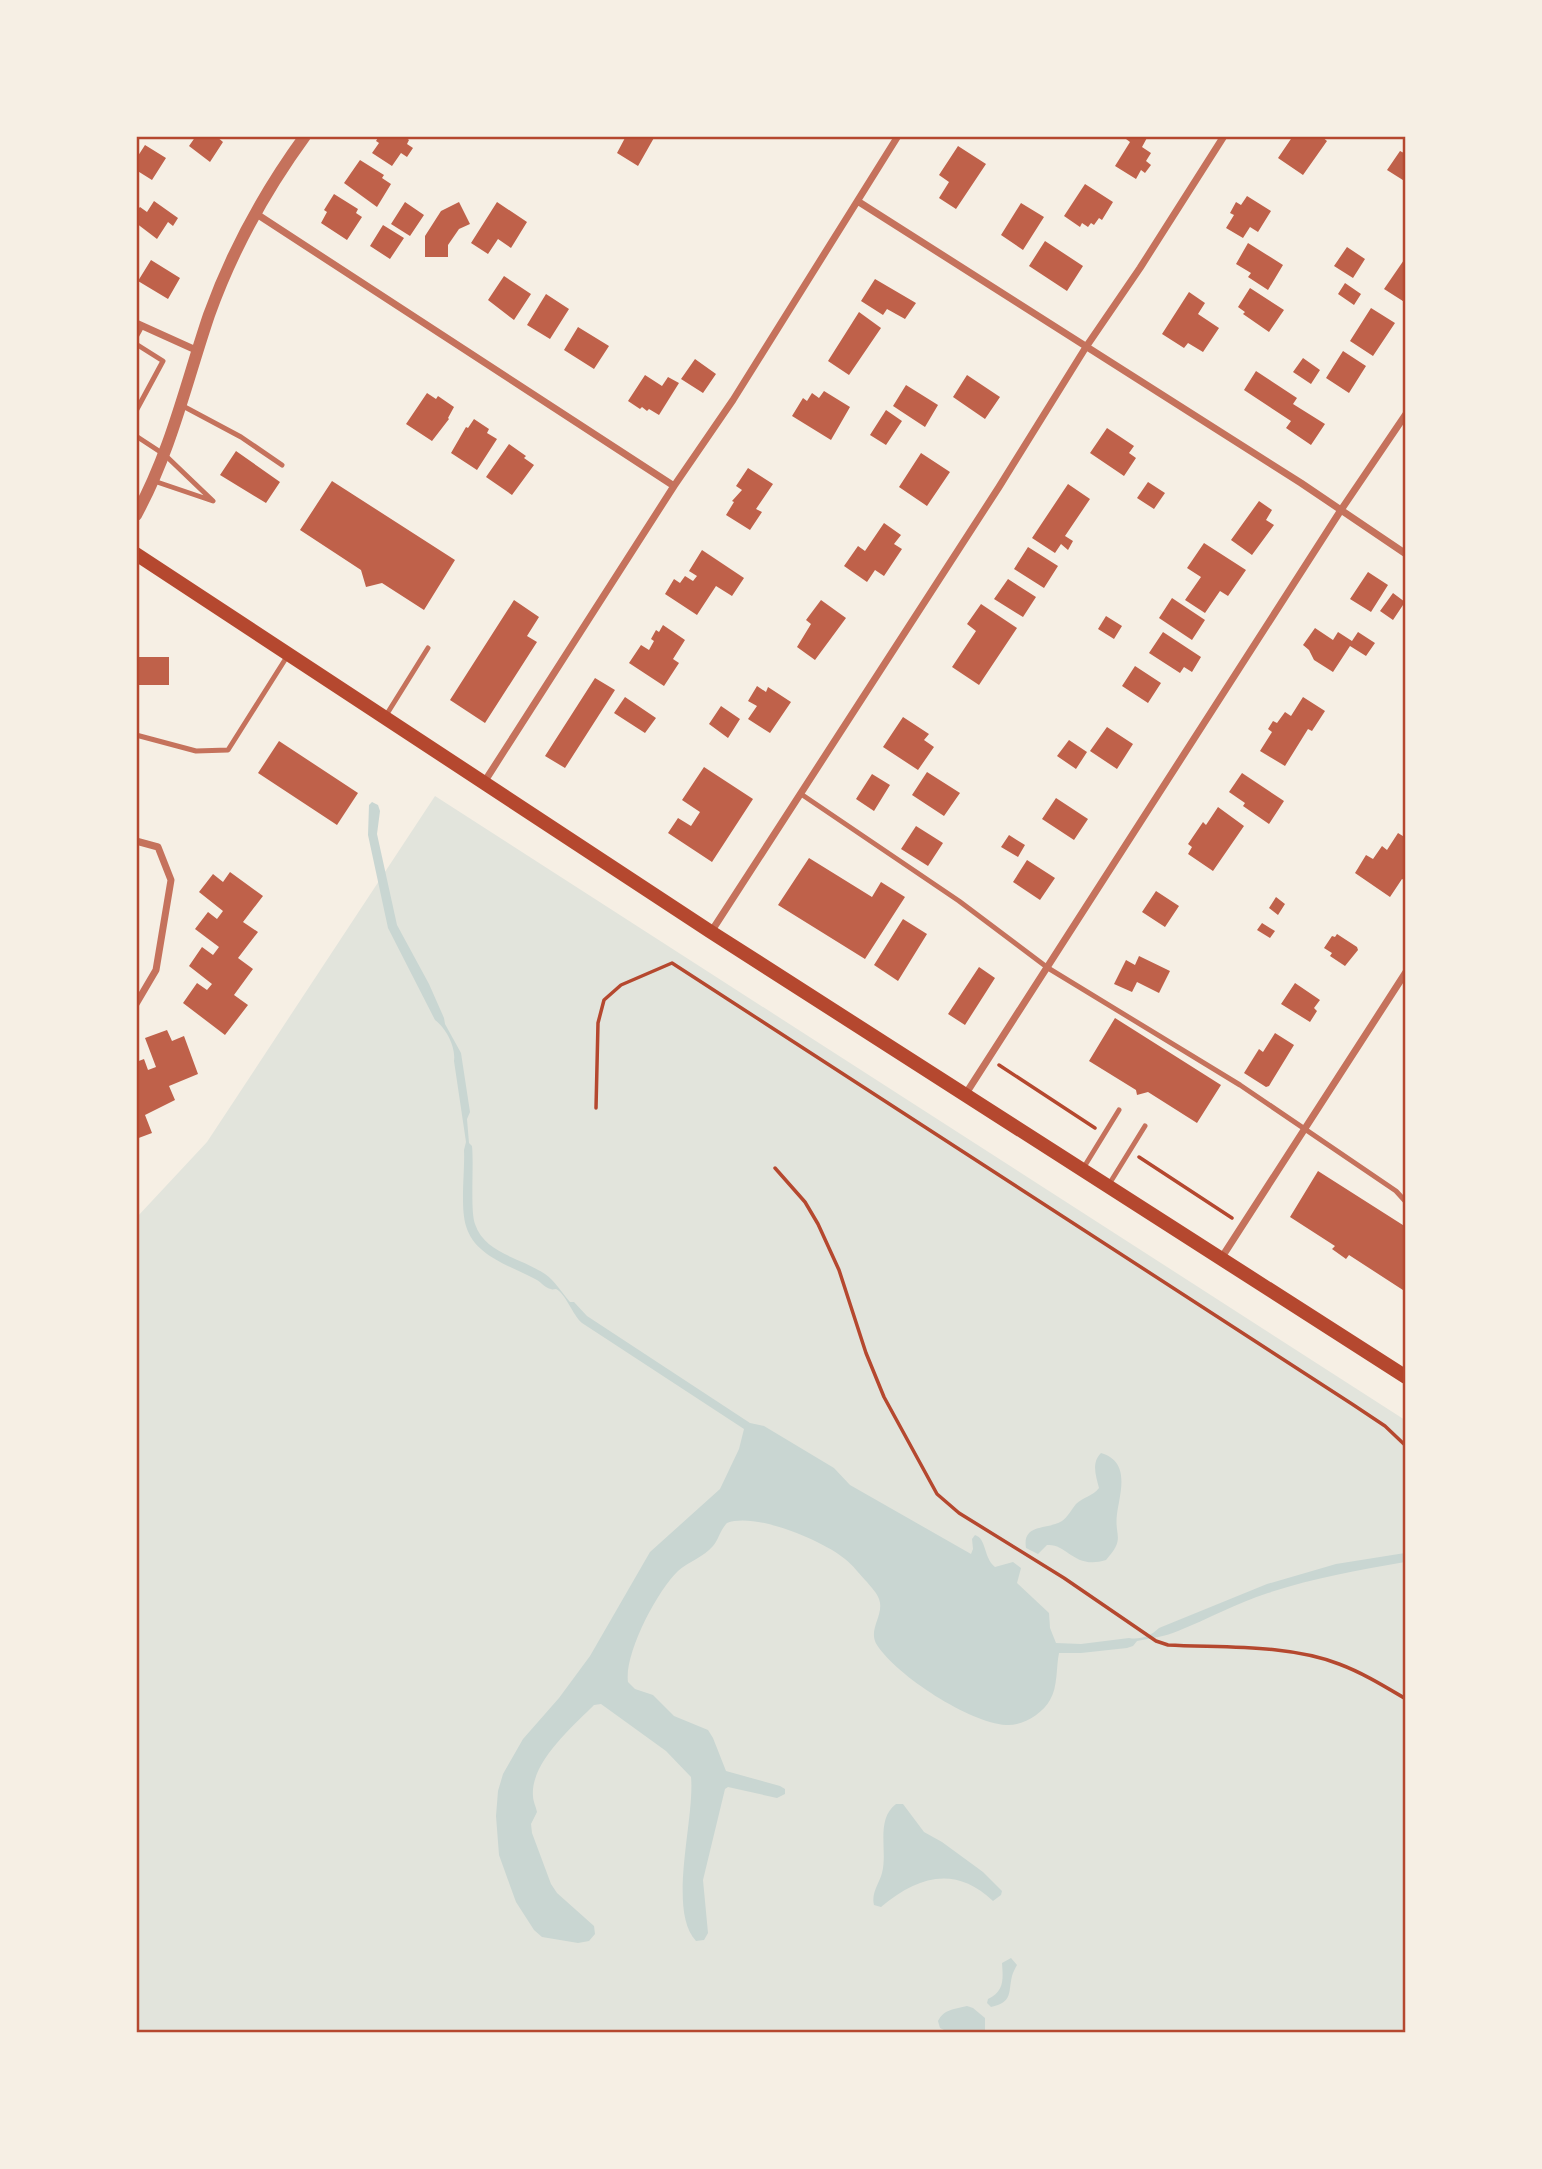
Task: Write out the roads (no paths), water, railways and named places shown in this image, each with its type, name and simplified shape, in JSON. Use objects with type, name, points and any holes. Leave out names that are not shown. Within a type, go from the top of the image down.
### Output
[{"type":"main road","points":[[136,554],[711,932],[964,1096],[1222,1257],[1405,1377]]},
{"type":"street","points":[[136,515],[165,455],[224,278],[255,213],[305,136]]},
{"type":"street","points":[[483,784],[674,486],[733,400],[898,136]]},
{"type":"street","points":[[711,932],[1224,136]]},
{"type":"street","points":[[859,202],[1341,510],[1405,554]]},
{"type":"street","points":[[255,213],[674,486]]},
{"type":"street","points":[[139,325],[198,351]]},
{"type":"street","points":[[964,1096],[1405,414]]},
{"type":"street","points":[[136,841],[158,846],[172,880],[156,970],[137,1002]]},
{"type":"street","points":[[1222,1257],[1405,972]]},
{"type":"lane","points":[[136,337],[139,325]]},
{"type":"lane","points":[[136,344],[163,362],[136,411]]},
{"type":"lane","points":[[181,405],[241,437],[282,465]]},
{"type":"lane","points":[[136,436],[165,455],[213,501],[154,481]]},
{"type":"lane","points":[[384,719],[428,648]]},
{"type":"lane","points":[[136,735],[196,751],[228,750],[288,655]]},
{"type":"lane","points":[[802,794],[959,901],[1048,968],[1240,1085],[1396,1191],[1405,1202]]},
{"type":"lane","points":[[1082,1170],[1119,1110]]},
{"type":"lane","points":[[1108,1186],[1145,1126]]}]
